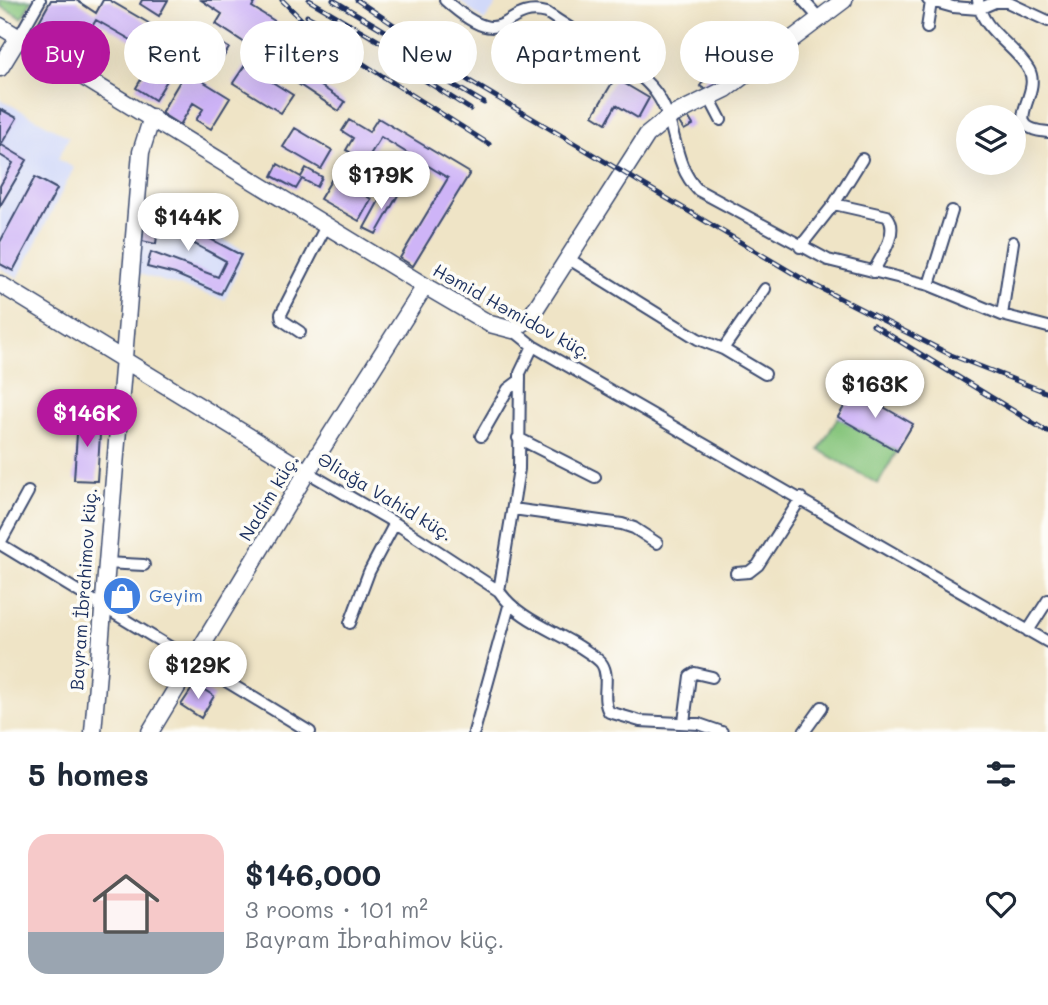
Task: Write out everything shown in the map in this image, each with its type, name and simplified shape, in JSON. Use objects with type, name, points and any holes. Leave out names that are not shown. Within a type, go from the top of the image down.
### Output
[{"type":"street","points":[[0,68],[40,0]]},
{"type":"street","points":[[446,0],[468,21],[483,27],[498,27],[538,11],[547,13],[642,78],[656,93],[668,117],[686,178],[698,190],[800,247],[828,260],[929,285],[1002,315],[1047,325]]},
{"type":"street","points":[[803,0],[820,18]]},
{"type":"street","points":[[513,330],[529,319],[647,135],[668,117],[710,99],[844,0]]},
{"type":"street","points":[[928,28],[930,1],[979,5],[1007,2],[1048,21]]},
{"type":"street","points":[[979,5],[991,28],[1030,71],[1032,81],[1023,119],[1025,126],[1031,131],[1048,132]]},
{"type":"street","name":"Həmid Həmidov küç.","points":[[0,26],[425,286],[490,324],[513,330],[533,346],[1048,642]]},
{"type":"street","points":[[710,99],[721,120]]},
{"type":"street","name":"Bayram İbrahimov küç.","points":[[93,732],[101,605],[141,152],[152,117]]},
{"type":"street","points":[[800,247],[834,204],[862,159]]},
{"type":"street","points":[[834,204],[887,216],[892,222],[892,231],[873,272]]},
{"type":"street","points":[[929,285],[953,211]]},
{"type":"street","points":[[300,332],[282,320],[281,314],[327,224]]},
{"type":"street","points":[[1002,315],[1013,242]]},
{"type":"street","points":[[569,259],[698,340],[723,349],[765,374]]},
{"type":"street","name":"Əliağa Vahid küç.","points":[[0,285],[395,523],[499,591],[509,606],[555,631],[600,661],[605,670],[605,705],[609,712],[640,721],[666,724],[684,722],[722,732]]},
{"type":"street","name":"Nadim küç.","points":[[150,732],[307,472],[425,286]]},
{"type":"street","points":[[723,349],[765,289]]},
{"type":"street","points":[[499,591],[519,469],[520,380],[533,346]]},
{"type":"street","points":[[481,436],[508,389],[520,380]]},
{"type":"street","points":[[518,438],[595,477]]},
{"type":"street","points":[[28,492],[0,544],[310,732]]},
{"type":"street","points":[[736,573],[749,572],[758,565],[801,498]]},
{"type":"street","points":[[513,509],[622,524],[657,542]]},
{"type":"street","points":[[350,623],[369,572],[395,523]]},
{"type":"street","points":[[105,563],[144,565]]},
{"type":"street","points":[[1028,631],[1048,600]]},
{"type":"street","points":[[474,732],[509,606]]},
{"type":"street","points":[[684,722],[690,676],[695,673],[712,677]]},
{"type":"street","points":[[804,732],[822,707]]},
{"type":"shaded area","points":[[459,0],[500,0],[484,21]]},
{"type":"shaded area","points":[[0,99],[69,137],[58,159],[74,168],[18,278],[0,268]]},
{"type":"shaded area","points":[[144,205],[167,211],[246,251],[225,300],[136,273]]},
{"type":"green space","points":[[0,0],[32,0],[22,18],[0,6]]},
{"type":"green space","points":[[838,417],[897,451],[878,484],[819,450]]},
{"type":"building","points":[[51,0],[76,0],[96,13],[103,0],[109,0],[145,21],[124,21],[124,36],[110,28],[110,21],[39,21]]},
{"type":"building","points":[[142,0],[168,0],[159,16],[140,4]]},
{"type":"building","points":[[201,0],[256,0],[252,7],[275,21],[240,21],[240,40],[226,31],[226,21],[218,21],[222,14]]},
{"type":"building","points":[[240,72],[240,84],[275,84],[293,95],[281,113],[233,83]]},
{"type":"building","points":[[138,84],[165,84],[155,100],[136,88]]},
{"type":"building","points":[[178,84],[207,84],[230,98],[211,129],[196,120],[203,109],[193,103],[180,125],[161,113]]},
{"type":"building","points":[[298,84],[318,84],[345,102],[339,111]]},
{"type":"building","points":[[611,84],[625,84],[649,98],[638,118],[616,105],[606,123],[593,115]]},
{"type":"building","points":[[701,84],[718,84],[711,93],[700,86]]},
{"type":"building","points":[[0,109],[17,118],[2,143],[0,141]]},
{"type":"building","points":[[687,115],[693,125],[684,130],[678,121]]},
{"type":"building","points":[[378,118],[470,173],[413,266],[400,258],[448,178],[381,137],[358,174],[349,169],[357,156],[346,150],[353,138],[342,131],[349,120],[369,132]]},
{"type":"building","points":[[295,128],[332,150],[321,169],[283,147]]},
{"type":"building","points":[[0,144],[27,160],[0,206],[0,186],[13,163],[0,155]]},
{"type":"building","points":[[278,164],[301,177],[306,168],[322,177],[317,187],[302,179],[296,189],[272,176]]},
{"type":"building","points":[[339,167],[352,174],[346,184],[371,199],[359,221],[320,199]]},
{"type":"building","points":[[35,177],[57,189],[13,271],[0,264],[0,242]]},
{"type":"building","points":[[386,188],[398,195],[376,234],[364,228]]},
{"type":"building","points":[[146,209],[163,214],[241,255],[221,294],[175,274],[147,267],[151,252],[218,277],[226,261],[165,228],[158,227],[156,244],[142,241]]},
{"type":"building","points":[[854,390],[913,424],[897,451],[838,417]]},
{"type":"building","points":[[78,418],[101,419],[97,481],[74,480]]},
{"type":"building","points":[[195,684],[214,696],[201,718],[181,705]]},
{"type":"railway","points":[[282,0],[315,33],[489,144]]},
{"type":"railway","points":[[309,0],[484,103]]},
{"type":"railway","points":[[333,0],[806,281],[951,355],[1048,393]]},
{"type":"railway","points":[[357,0],[388,21]]},
{"type":"railway","points":[[307,16],[316,21]]},
{"type":"railway","points":[[430,84],[470,109]]},
{"type":"railway","points":[[873,325],[1048,432]]},
{"type":"place","name":"Geyim","points":[[122,596]]}]
